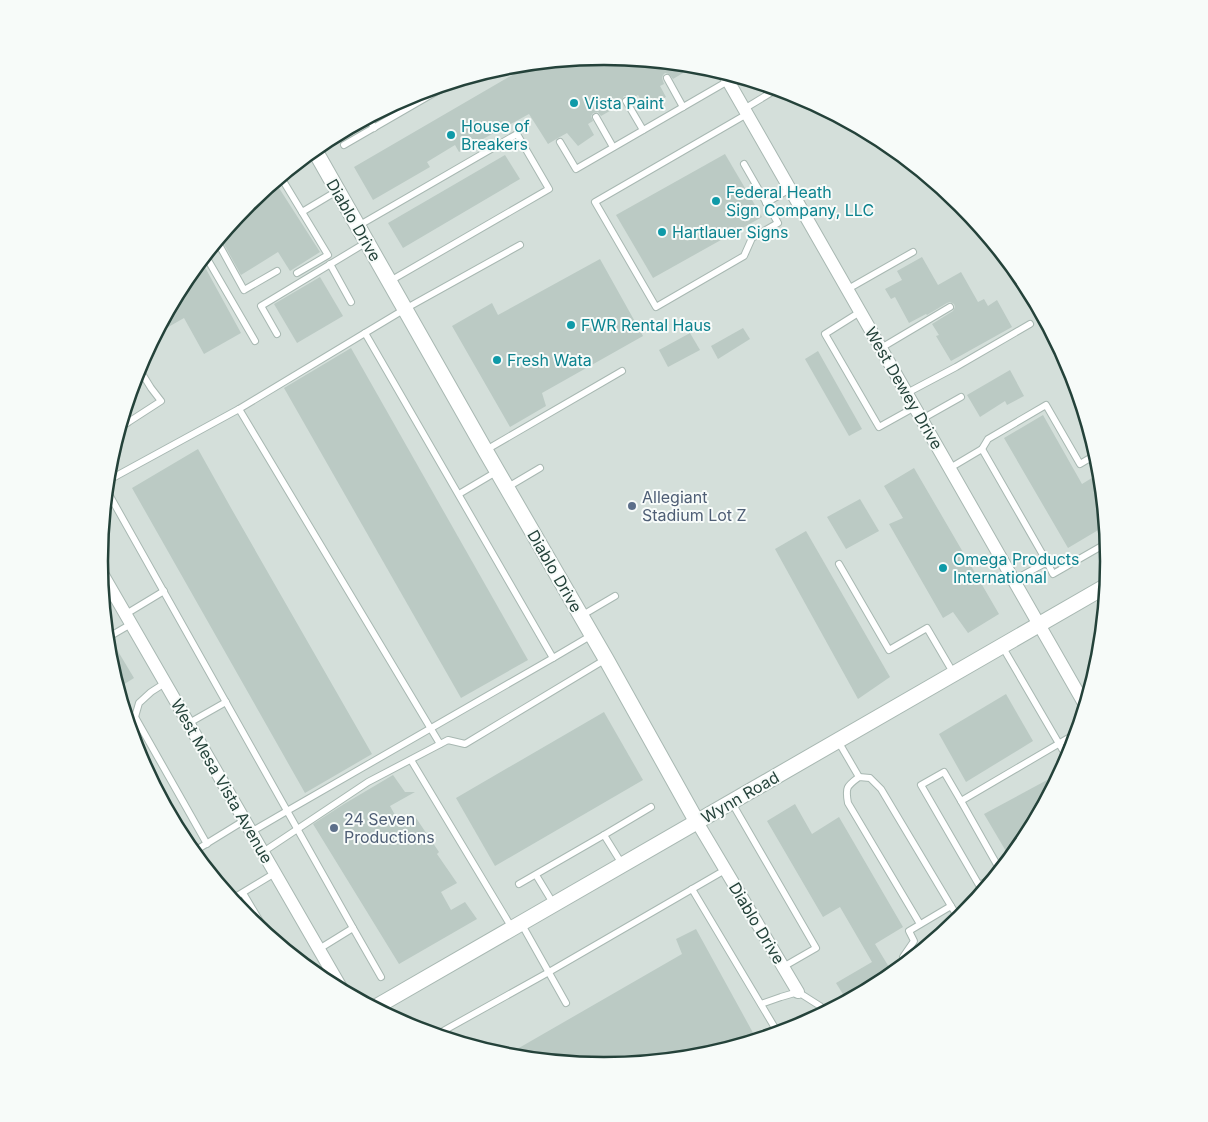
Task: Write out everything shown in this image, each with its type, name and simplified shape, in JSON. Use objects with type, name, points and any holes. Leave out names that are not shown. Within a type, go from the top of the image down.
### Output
[{"type":"street","name":"West Dewey Drive","points":[[728,81],[1081,697]]},
{"type":"street","name":"Diablo Drive","points":[[318,156],[606,659],[697,822],[798,992]]},
{"type":"street","name":"West Mesa Vista Avenue","points":[[109,585],[335,978]]},
{"type":"street","name":"Wynn Road","points":[[382,1004],[1099,590]]},
{"type":"lane","points":[[667,78],[683,107]]},
{"type":"lane","points":[[560,142],[576,168],[683,107],[722,80]]},
{"type":"lane","points":[[744,164],[778,223],[752,238],[744,256],[656,307],[596,202],[746,111],[770,94]]},
{"type":"lane","points":[[344,146],[423,100]]},
{"type":"lane","points":[[626,100],[643,130]]},
{"type":"lane","points":[[596,117],[613,147]]},
{"type":"lane","points":[[371,123],[374,128]]},
{"type":"lane","points":[[357,226],[517,134],[549,189],[389,282]]},
{"type":"lane","points":[[284,182],[328,255],[297,273]]},
{"type":"lane","points":[[766,203],[790,189]]},
{"type":"lane","points":[[302,212],[337,191]]},
{"type":"lane","points":[[277,334],[261,306],[366,242]]},
{"type":"lane","points":[[116,476],[239,409],[405,309],[520,245]]},
{"type":"lane","points":[[220,247],[244,290],[277,271]]},
{"type":"lane","points":[[848,289],[913,252]]},
{"type":"lane","points":[[208,262],[255,341]]},
{"type":"lane","points":[[330,264],[351,302]]},
{"type":"lane","points":[[881,348],[950,307]]},
{"type":"lane","points":[[860,312],[825,334],[879,427],[915,407]]},
{"type":"lane","points":[[907,393],[956,368],[1030,324]]},
{"type":"lane","points":[[365,333],[553,658]]},
{"type":"lane","points":[[485,450],[622,371]]},
{"type":"lane","points":[[128,422],[161,401],[144,376]]},
{"type":"lane","points":[[922,419],[961,397]]},
{"type":"lane","points":[[950,468],[982,449],[988,439],[1046,405],[1080,464],[1089,459]]},
{"type":"lane","points":[[239,409],[440,744]]},
{"type":"lane","points":[[982,449],[1053,574],[1100,547]]},
{"type":"lane","points":[[507,488],[540,468]]},
{"type":"lane","points":[[459,494],[497,471]]},
{"type":"lane","points":[[112,499],[381,978]]},
{"type":"lane","points":[[1014,580],[1046,562]]},
{"type":"lane","points":[[839,564],[889,650],[927,628],[954,674]]},
{"type":"lane","points":[[113,632],[164,592]]},
{"type":"lane","points":[[581,616],[614,596]]},
{"type":"lane","points":[[251,832],[592,635]]},
{"type":"lane","points":[[1002,646],[1062,750]]},
{"type":"lane","points":[[263,852],[368,782],[448,740],[465,744],[606,659]]},
{"type":"lane","points":[[165,683],[151,692],[139,704],[135,717],[207,844]]},
{"type":"lane","points":[[189,723],[226,702]]},
{"type":"lane","points":[[960,801],[1066,740]]},
{"type":"lane","points":[[838,741],[859,777]]},
{"type":"lane","points":[[411,760],[517,926],[549,972],[566,1003]]},
{"type":"lane","points":[[979,886],[921,785],[944,772],[997,864]]},
{"type":"lane","points":[[920,924],[848,803],[846,792],[848,786],[859,777],[870,778],[881,789],[955,912]]},
{"type":"lane","points":[[732,802],[816,948],[783,967]]},
{"type":"lane","points":[[519,884],[652,807]]},
{"type":"lane","points":[[200,848],[244,820]]},
{"type":"lane","points":[[604,835],[622,865]]},
{"type":"lane","points":[[444,1031],[725,870]]},
{"type":"lane","points":[[238,896],[275,874]]},
{"type":"lane","points":[[536,875],[554,904]]},
{"type":"lane","points":[[692,889],[774,1027]]},
{"type":"lane","points":[[243,893],[256,915]]},
{"type":"lane","points":[[903,957],[914,941],[909,931],[951,906]]},
{"type":"lane","points":[[319,949],[353,928]]},
{"type":"lane","points":[[761,1004],[798,992],[821,1007]]},
{"type":"shaded area","points":[[604,65],[669,69],[732,82],[763,91],[823,116],[852,131],[906,167],[931,188],[955,210],[998,259],[1034,313],[1049,342],[1074,402],[1083,433],[1096,496],[1100,561],[1096,626],[1083,689],[1074,720],[1049,780],[1034,809],[998,863],[977,888],[955,912],[906,955],[852,991],[823,1006],[763,1031],[732,1040],[669,1053],[636,1056],[604,1057],[539,1053],[476,1040],[445,1031],[385,1006],[356,991],[302,955],[277,934],[253,912],[210,863],[174,809],[159,780],[134,720],[125,689],[112,626],[109,593],[108,561],[112,496],[125,433],[134,402],[159,342],[174,313],[210,259],[231,234],[253,210],[302,167],[356,131],[385,116],[445,91],[476,82],[539,69],[572,66]]},
{"type":"building","points":[[604,65],[669,69],[683,73],[673,79],[669,74],[665,73],[662,78],[664,84],[660,86],[666,97],[646,109],[638,95],[631,99],[628,96],[624,96],[621,101],[622,104],[601,116],[598,112],[593,113],[591,116],[593,121],[588,124],[594,135],[578,146],[567,133],[548,144],[529,114],[459,152],[455,145],[427,162],[430,167],[373,200],[354,167],[515,74],[539,69]]},
{"type":"building","points":[[725,154],[762,217],[653,278],[616,215]]},
{"type":"building","points":[[505,155],[520,179],[403,248],[388,223]]},
{"type":"building","points":[[279,188],[320,252],[290,271],[278,252],[241,275],[223,243],[253,210]]},
{"type":"building","points":[[922,257],[938,285],[961,272],[978,302],[984,299],[988,306],[997,300],[1012,327],[951,361],[936,336],[939,335],[932,324],[953,311],[954,304],[947,303],[909,323],[895,297],[891,299],[885,289],[902,280],[897,271]]},
{"type":"building","name":"FWR Rental Haus","points":[[600,259],[643,336],[542,393],[546,406],[510,427],[452,326],[492,303],[498,315]]},
{"type":"building","points":[[205,267],[241,333],[204,354],[184,318],[166,328]]},
{"type":"building","points":[[320,277],[343,316],[297,343],[274,304]]},
{"type":"building","points":[[743,328],[750,339],[718,359],[711,346]]},
{"type":"building","points":[[690,333],[700,350],[668,367],[659,350]]},
{"type":"building","points":[[351,348],[528,660],[461,698],[284,388]]},
{"type":"building","points":[[818,351],[862,429],[849,436],[805,359]]},
{"type":"building","points":[[1010,370],[1024,396],[1007,405],[1005,401],[980,417],[967,395]]},
{"type":"building","points":[[1043,415],[1082,484],[1093,478],[1099,530],[1068,548],[1004,438]]},
{"type":"building","points":[[198,449],[372,754],[305,793],[132,488]]},
{"type":"building","name":"Omega Products International","points":[[914,468],[999,614],[968,633],[953,612],[943,618],[889,524],[903,518],[884,486]]},
{"type":"building","points":[[860,499],[879,531],[846,549],[827,517]]},
{"type":"building","points":[[806,531],[890,677],[858,699],[775,549]]},
{"type":"building","points":[[116,648],[134,678],[124,684]]},
{"type":"building","points":[[1006,694],[1033,741],[966,782],[939,734]]},
{"type":"building","points":[[604,712],[643,780],[495,866],[456,798]]},
{"type":"building","points":[[393,775],[405,792],[415,792],[390,806],[400,824],[414,815],[457,883],[441,892],[451,910],[465,902],[477,919],[399,964],[313,824]]},
{"type":"building","points":[[1050,779],[1034,809],[1006,851],[984,814]]},
{"type":"building","points":[[795,804],[812,834],[839,817],[903,927],[875,944],[889,967],[844,995],[836,983],[872,962],[840,907],[823,917],[767,821]]},
{"type":"building","points":[[696,929],[754,1034],[701,1047],[669,1053],[636,1056],[572,1056],[517,1049],[682,954],[676,939]]},
{"type":"place","name":"Vista Paint","points":[[574,103]]},
{"type":"place","name":"House of Breakers","points":[[451,135]]},
{"type":"place","name":"Federal Heath Sign Company, LLC","points":[[716,201]]},
{"type":"place","name":"Hartlauer Signs","points":[[662,232]]},
{"type":"place","name":"FWR Rental Haus","points":[[571,325]]},
{"type":"place","name":"Fresh Wata","points":[[497,360]]},
{"type":"place","name":"Allegiant Stadium Lot Z","points":[[632,506]]},
{"type":"place","name":"Omega Products International","points":[[943,568]]},
{"type":"place","name":"24 Seven Productions","points":[[334,828]]}]
